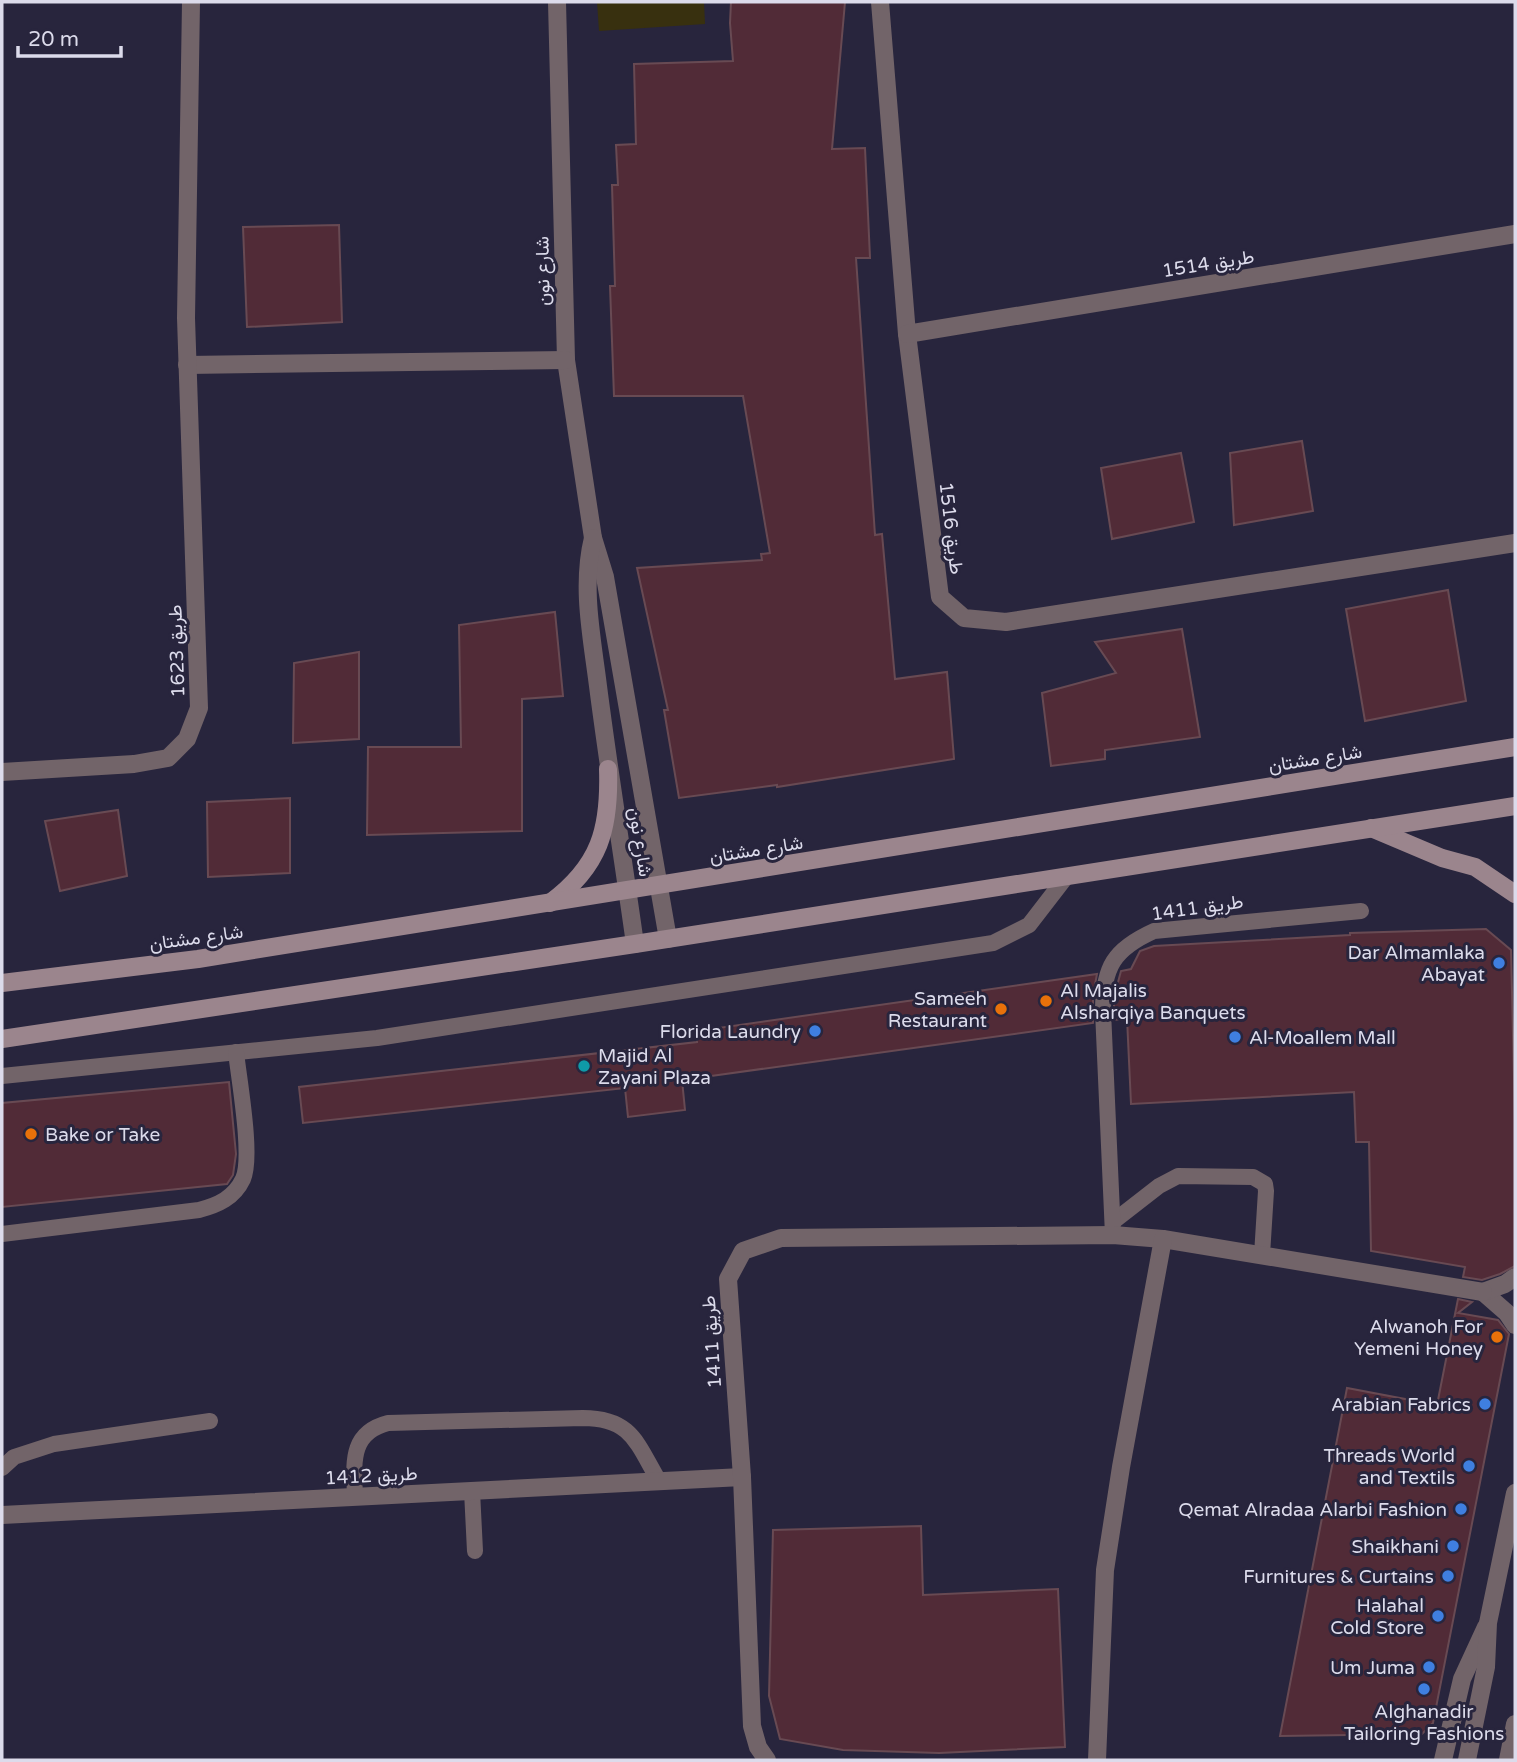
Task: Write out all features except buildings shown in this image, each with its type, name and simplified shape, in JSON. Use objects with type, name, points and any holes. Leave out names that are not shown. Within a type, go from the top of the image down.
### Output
[{"type":"street","name":"طريق 1623","points":[[2,772],[134,764],[168,758],[187,739],[199,708],[187,365],[191,2]]},
{"type":"street","name":"شارع نون","points":[[557,2],[566,360],[593,538],[605,577],[668,939]]},
{"type":"street","name":"طريق 1516","points":[[880,2],[908,334],[940,597],[964,618],[1006,622],[1515,543]]},
{"type":"street","name":"طريق 1514","points":[[908,334],[1515,234]]},
{"type":"street","points":[[187,365],[566,360]]},
{"type":"street","name":"شارع نون","points":[[593,538],[587,559],[587,592],[608,769],[635,944]]},
{"type":"street","name":"شارع مشتان","points":[[2,983],[198,959],[1515,747]]},
{"type":"street","points":[[548,904],[579,877],[601,841],[610,806],[608,769]]},
{"type":"street","points":[[2,1039],[668,939],[1515,806]]},
{"type":"street","points":[[1371,828],[1442,858],[1475,867],[1515,894]]},
{"type":"street","name":"طريق 1411","points":[[767,1760],[758,1747],[752,1726],[742,1477],[729,1279],[743,1251],[781,1238],[1113,1228],[1163,1239],[1483,1292]]},
{"type":"street","points":[[1097,1760],[1105,1570],[1163,1239]]},
{"type":"street","points":[[1515,1277],[1506,1284],[1483,1292],[1507,1313],[1515,1325]]},
{"type":"street","name":"طريق 1412","points":[[2,1515],[742,1477]]},
{"type":"street","points":[[1467,1760],[1486,1667],[1488,1623],[1515,1493]]},
{"type":"street","points":[[1443,1760],[1462,1679],[1488,1623]]},
{"type":"street","points":[[1508,1760],[1515,1724]]},
{"type":"lane","points":[[2,1076],[377,1038],[993,943],[1028,925],[1066,877]]},
{"type":"lane","name":"طريق 1411","points":[[1113,1228],[1103,1011],[1103,985],[1113,961],[1131,942],[1154,931],[1361,911]]},
{"type":"lane","points":[[2,1234],[199,1210],[220,1204],[234,1192],[244,1177],[247,1157],[236,1052]]},
{"type":"lane","points":[[1113,1228],[1168,1180],[1178,1176],[1253,1177],[1265,1184],[1266,1191],[1262,1255]]},
{"type":"lane","points":[[355,1497],[354,1464],[359,1442],[366,1432],[388,1423],[583,1418],[614,1421],[627,1430],[637,1443],[659,1481]]},
{"type":"lane","points":[[2,1468],[13,1457],[54,1444],[210,1421]]},
{"type":"lane","points":[[471,1490],[475,1551]]},
{"type":"sand","points":[[597,2],[704,2],[705,24],[599,31]]},
{"type":"place","name":"Dar Almamlaka Abayat","points":[[1499,963]]},
{"type":"place","name":"Al Majalis Alsharqiya Banquets","points":[[1046,1001]]},
{"type":"place","name":"Sameeh Restaurant","points":[[1001,1009]]},
{"type":"place","name":"Florida Laundry","points":[[815,1031]]},
{"type":"place","name":"Al-Moallem Mall","points":[[1235,1037]]},
{"type":"place","name":"Majid Al Zayani Plaza","points":[[584,1066]]},
{"type":"place","name":"Bake or Take","points":[[31,1134]]},
{"type":"place","name":"Alwanoh For Yemeni Honey","points":[[1497,1337]]},
{"type":"place","name":"Arabian Fabrics","points":[[1485,1404]]},
{"type":"place","name":"Threads World and Textils","points":[[1469,1466]]},
{"type":"place","name":"Qemat Alradaa Alarbi Fashion","points":[[1461,1509]]},
{"type":"place","name":"Shaikhani","points":[[1453,1546]]},
{"type":"place","name":"Furnitures & Curtains","points":[[1448,1576]]},
{"type":"place","name":"Halahal Cold Store","points":[[1438,1616]]},
{"type":"place","name":"Um Juma","points":[[1429,1667]]},
{"type":"place","name":"Alghanadir Tailoring Fashions","points":[[1424,1689]]}]
